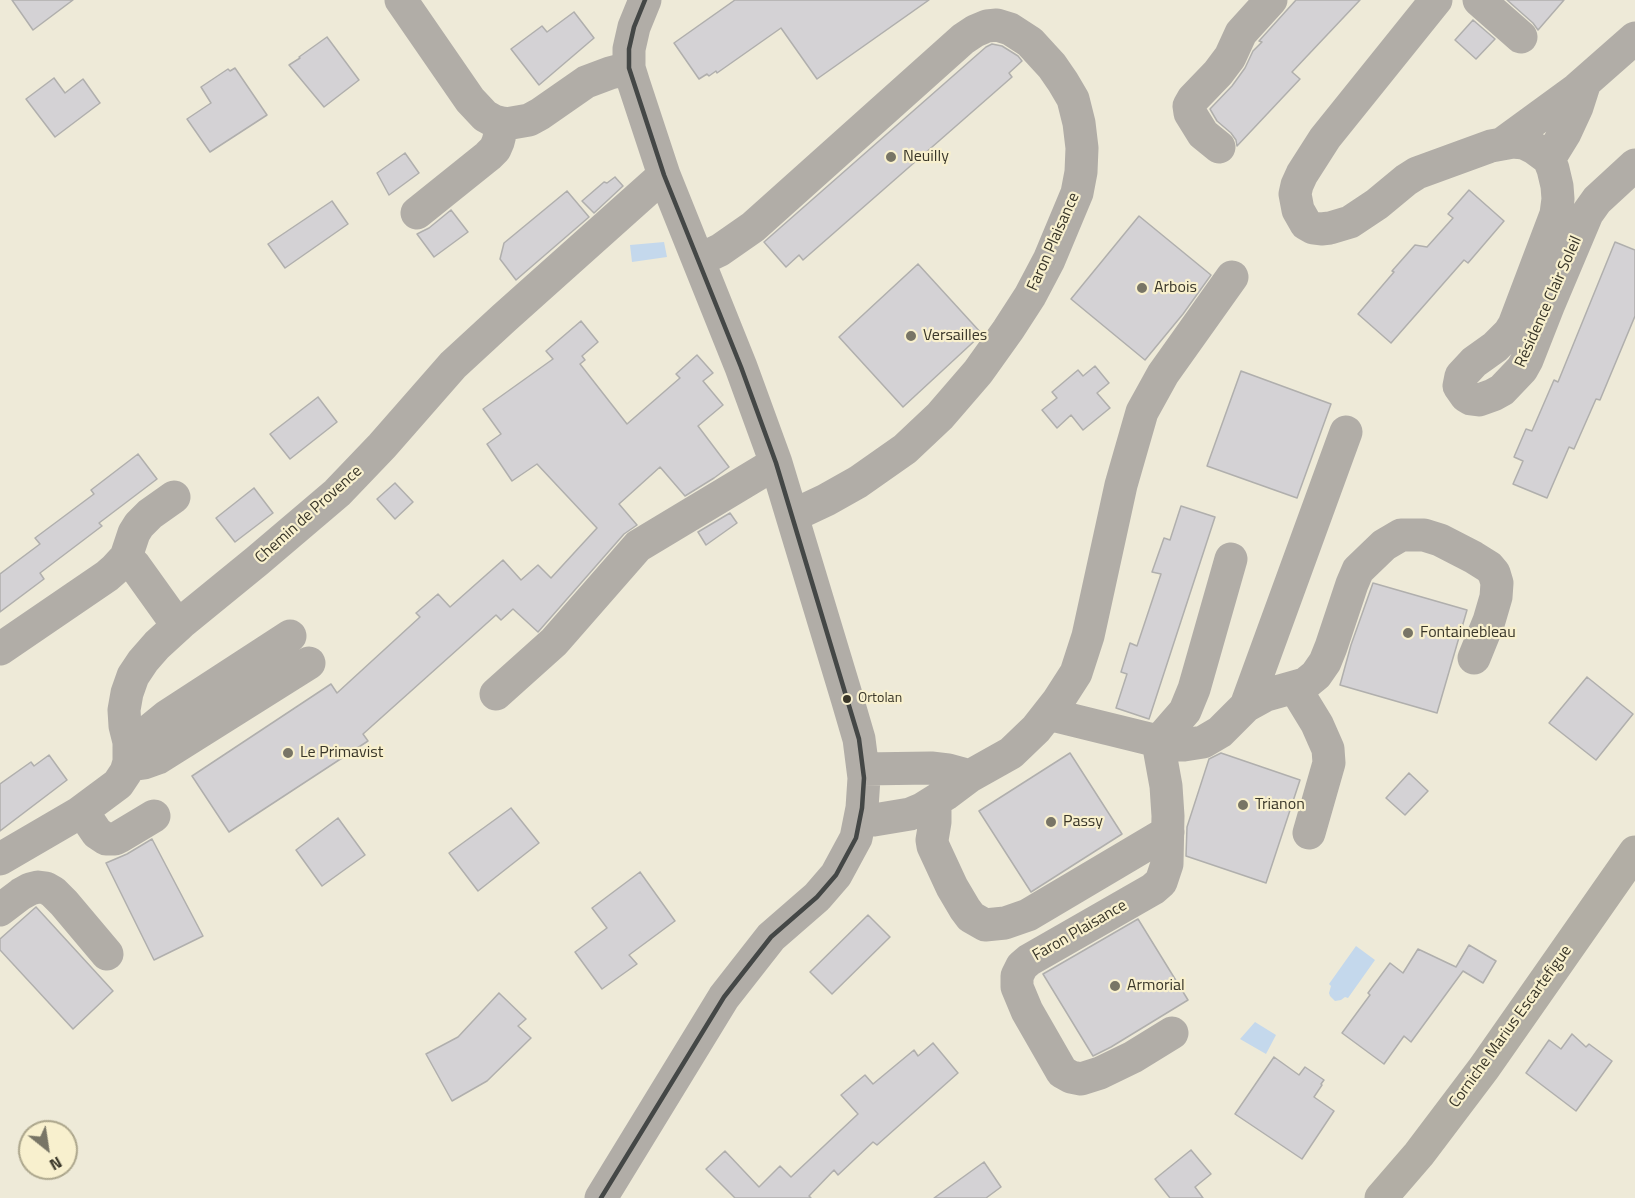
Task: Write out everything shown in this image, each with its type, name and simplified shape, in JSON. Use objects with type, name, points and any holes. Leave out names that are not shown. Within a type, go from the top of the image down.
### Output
[{"type":"main road","name":"Corniche Marius Escartefigue","points":[[1381,1198],[1419,1154],[1484,1068],[1635,852]]},
{"type":"street","points":[[401,0],[478,109],[494,121],[516,123],[529,120],[586,82],[629,68]]},
{"type":"street","points":[[601,1198],[724,997],[771,936],[817,897],[837,875],[856,838],[864,795],[859,739],[776,463],[741,367],[664,175],[629,68],[631,38],[645,0]]},
{"type":"street","points":[[1219,147],[1203,134],[1190,113],[1190,106],[1193,99],[1230,57],[1241,33],[1270,0]]},
{"type":"street","points":[[1436,0],[1325,138],[1296,185],[1298,210],[1306,224],[1313,228],[1321,229],[1350,222],[1417,173],[1503,143],[1585,82],[1635,38]]},
{"type":"street","points":[[1479,0],[1521,37]]},
{"type":"street","name":"Faron Plaisance","points":[[699,260],[720,250],[753,227],[938,61],[975,31],[997,25],[1010,29],[1030,42],[1052,66],[1073,99],[1082,148],[1077,193],[1049,260],[1008,330],[978,372],[940,416],[905,449],[858,482],[792,516]]},
{"type":"street","points":[[1503,143],[1524,143],[1549,159],[1565,133],[1585,82]]},
{"type":"street","points":[[417,213],[495,149],[503,123]]},
{"type":"street","name":"Résidence Clair Soleil","points":[[1549,159],[1557,186],[1556,214],[1514,325],[1509,333],[1461,376],[1462,392],[1471,399],[1486,398],[1502,390],[1522,369],[1587,214],[1597,200],[1635,165]]},
{"type":"street","name":"Chemin de Provence","points":[[129,754],[124,710],[127,693],[133,676],[150,653],[178,626],[337,493],[453,365],[664,175]]},
{"type":"street","points":[[860,819],[874,820],[910,814],[935,801],[970,776],[1011,753],[1048,714],[1076,673],[1088,636],[1121,484],[1143,412],[1163,374],[1232,277]]},
{"type":"street","points":[[1246,706],[1346,432]]},
{"type":"street","points":[[496,694],[554,642],[638,546],[776,463]]},
{"type":"street","points":[[0,648],[107,576],[126,557],[139,525],[174,497]]},
{"type":"street","points":[[1048,714],[1158,742],[1184,745],[1203,742],[1220,732],[1246,706],[1266,695],[1305,684],[1321,669],[1358,570],[1384,544],[1401,535],[1424,535],[1440,540],[1473,557],[1494,573],[1497,583],[1496,597],[1474,658]]},
{"type":"street","points":[[126,557],[178,626]]},
{"type":"street","points":[[1158,742],[1185,711],[1194,690],[1232,559]]},
{"type":"street","points":[[0,859],[81,811],[117,784],[126,772],[129,754],[167,716],[290,636]]},
{"type":"street","points":[[129,754],[137,764],[158,758],[309,663]]},
{"type":"street","points":[[1295,688],[1317,724],[1328,749],[1329,763],[1309,833]]},
{"type":"street","name":"Faron Plaisance","points":[[1158,742],[1168,794],[1167,864],[1164,876],[1157,886],[1029,960],[1018,972],[1016,981],[1020,997],[1031,1018],[1062,1072],[1071,1077],[1081,1078],[1100,1073],[1172,1033]]},
{"type":"street","points":[[863,769],[931,768],[970,776]]},
{"type":"street","points":[[935,801],[933,846],[965,909],[971,917],[985,925],[1005,923],[1028,915],[1168,832]]},
{"type":"street","points":[[81,811],[97,833],[106,839],[115,839],[154,816]]},
{"type":"street","points":[[0,910],[30,889],[45,888],[53,892],[64,903],[107,954]]},
{"type":"water","points":[[664,242],[667,257],[632,262],[630,245]]},
{"type":"water","points":[[1356,946],[1375,960],[1348,998],[1335,1001],[1330,996],[1331,986],[1329,984]]},
{"type":"water","points":[[1255,1022],[1276,1035],[1266,1054],[1240,1039]]},
{"type":"building","points":[[12,0],[73,0],[33,30]]},
{"type":"building","points":[[735,0],[929,0],[817,79],[781,28],[717,73],[716,71],[709,76],[707,74],[699,79],[674,43]]},
{"type":"building","points":[[1296,0],[1360,0],[1292,72],[1300,79],[1237,146],[1231,133],[1217,121],[1210,109],[1245,68],[1253,51],[1262,42],[1259,41]]},
{"type":"building","points":[[1507,0],[1564,0],[1538,30]]},
{"type":"building","points":[[574,12],[594,38],[539,85],[511,49],[542,26],[547,32]]},
{"type":"building","points":[[1473,20],[1495,39],[1476,59],[1455,40]]},
{"type":"building","points":[[327,37],[359,80],[324,107],[289,65]]},
{"type":"building","name":"Neuilly","points":[[992,44],[1002,46],[1022,61],[1009,73],[1012,77],[803,260],[799,255],[786,267],[764,242]]},
{"type":"building","points":[[235,68],[267,115],[210,152],[187,119],[211,103],[201,87],[228,69],[230,71]]},
{"type":"building","points":[[54,78],[65,93],[83,79],[100,103],[55,137],[26,99]]},
{"type":"building","points":[[405,153],[419,173],[389,195],[377,173]]},
{"type":"building","points":[[615,177],[623,186],[594,213],[582,201],[604,182],[607,183]]},
{"type":"building","points":[[1469,190],[1504,221],[1468,263],[1464,260],[1391,343],[1358,314],[1415,245],[1427,247],[1453,218],[1448,214]]},
{"type":"building","points":[[567,191],[589,217],[516,280],[500,259],[504,243]]},
{"type":"building","points":[[332,201],[348,224],[285,268],[268,244]]},
{"type":"building","points":[[451,210],[468,232],[434,257],[417,234],[429,228]]},
{"type":"building","name":"Arbois","points":[[1139,216],[1211,275],[1183,314],[1145,360],[1071,299]]},
{"type":"building","points":[[1615,242],[1635,250],[1635,316],[1600,400],[1596,399],[1574,449],[1569,447],[1547,498],[1513,484],[1523,461],[1514,457],[1526,429],[1532,431],[1554,380],[1558,382]]},
{"type":"building","name":"Versailles","points":[[918,264],[982,334],[903,407],[839,337]]},
{"type":"building","points":[[581,321],[598,342],[582,356],[585,360],[580,364],[627,424],[680,378],[676,374],[697,355],[713,373],[703,381],[723,405],[698,426],[729,467],[685,496],[660,467],[619,504],[637,525],[624,534],[538,632],[513,609],[501,620],[496,615],[363,734],[368,741],[229,832],[192,776],[331,684],[337,693],[420,617],[416,613],[438,594],[450,607],[503,560],[521,580],[538,565],[551,578],[597,528],[537,464],[512,481],[487,444],[501,434],[483,409],[553,359],[546,351]]},
{"type":"building","points":[[1095,366],[1109,383],[1097,393],[1110,408],[1083,430],[1071,415],[1057,428],[1042,410],[1057,398],[1052,392],[1078,370],[1083,376]]},
{"type":"building","points":[[1241,371],[1331,404],[1297,498],[1207,466]]},
{"type":"building","points":[[318,397],[337,422],[290,459],[270,434]]},
{"type":"building","points":[[138,454],[157,479],[99,523],[102,526],[40,573],[44,579],[0,612],[0,574],[40,544],[35,538],[94,494],[91,490]]},
{"type":"building","points":[[395,483],[413,502],[395,519],[377,499]]},
{"type":"building","points":[[254,488],[273,513],[235,542],[216,518]]},
{"type":"building","points":[[1181,506],[1215,517],[1149,719],[1116,708],[1127,674],[1121,672],[1130,643],[1137,646],[1161,574],[1152,572],[1164,538],[1170,540]]},
{"type":"building","points":[[730,513],[737,523],[706,545],[698,532]]},
{"type":"building","name":"Fontainebleau","points":[[1373,583],[1467,610],[1437,713],[1340,685],[1351,645]]},
{"type":"building","points":[[1587,677],[1633,714],[1596,760],[1549,723]]},
{"type":"building","name":"Passy","points":[[1070,753],[1122,834],[1031,892],[979,811]]},
{"type":"building","name":"Trianon","points":[[1221,753],[1300,780],[1266,883],[1186,856],[1187,827],[1209,759]]},
{"type":"building","points":[[49,755],[67,780],[0,831],[0,784],[31,762],[34,766]]},
{"type":"building","points":[[1409,773],[1428,791],[1405,815],[1386,798]]},
{"type":"building","points":[[511,808],[539,843],[478,891],[449,853]]},
{"type":"building","points":[[338,818],[365,855],[322,886],[296,850]]},
{"type":"building","points":[[152,839],[203,936],[154,960],[106,863]]},
{"type":"building","points":[[640,872],[675,921],[629,955],[637,964],[602,989],[575,952],[607,928],[592,908]]},
{"type":"building","points":[[36,907],[113,991],[73,1029],[0,950],[0,939]]},
{"type":"building","points":[[868,915],[890,937],[832,994],[810,972]]},
{"type":"building","name":"Armorial","points":[[1138,919],[1188,1000],[1093,1056],[1043,974]]},
{"type":"building","points":[[1469,945],[1496,961],[1483,983],[1463,971],[1411,1042],[1404,1036],[1384,1064],[1342,1033],[1390,963],[1403,973],[1418,949],[1456,967]]},
{"type":"building","points":[[499,993],[526,1019],[518,1026],[531,1038],[487,1081],[452,1101],[426,1054],[458,1037]]},
{"type":"building","points":[[1572,1034],[1586,1047],[1589,1044],[1612,1061],[1576,1111],[1526,1073],[1549,1040],[1561,1049]]},
{"type":"building","points":[[933,1043],[958,1073],[877,1145],[873,1142],[838,1175],[834,1170],[809,1196],[811,1198],[735,1198],[706,1169],[725,1151],[759,1187],[780,1166],[791,1177],[858,1114],[841,1095],[865,1075],[873,1084],[914,1050],[918,1056]]},
{"type":"building","points":[[1274,1057],[1299,1075],[1305,1067],[1324,1080],[1314,1097],[1334,1111],[1302,1159],[1235,1114]]},
{"type":"building","points":[[1191,1150],[1211,1174],[1195,1187],[1203,1198],[1170,1198],[1155,1179]]},
{"type":"building","points":[[984,1162],[1001,1187],[986,1198],[934,1198]]},
{"type":"transit line","points":[[601,1198],[724,997],[771,937],[817,897],[836,875],[856,838],[862,808],[864,778],[859,739],[776,463],[741,367],[664,175],[629,68],[629,49],[634,27],[645,0]]},
{"type":"place","name":"Neuilly","points":[[891,157]]},
{"type":"place","name":"Arbois","points":[[1142,288]]},
{"type":"place","name":"Versailles","points":[[911,336]]},
{"type":"place","name":"Fontainebleau","points":[[1408,633]]},
{"type":"place","name":"Ortolan","points":[[847,699]]},
{"type":"place","name":"Le Primavist","points":[[288,753]]},
{"type":"place","name":"Trianon","points":[[1243,805]]},
{"type":"place","name":"Passy","points":[[1051,822]]},
{"type":"place","name":"Armorial","points":[[1115,986]]}]
